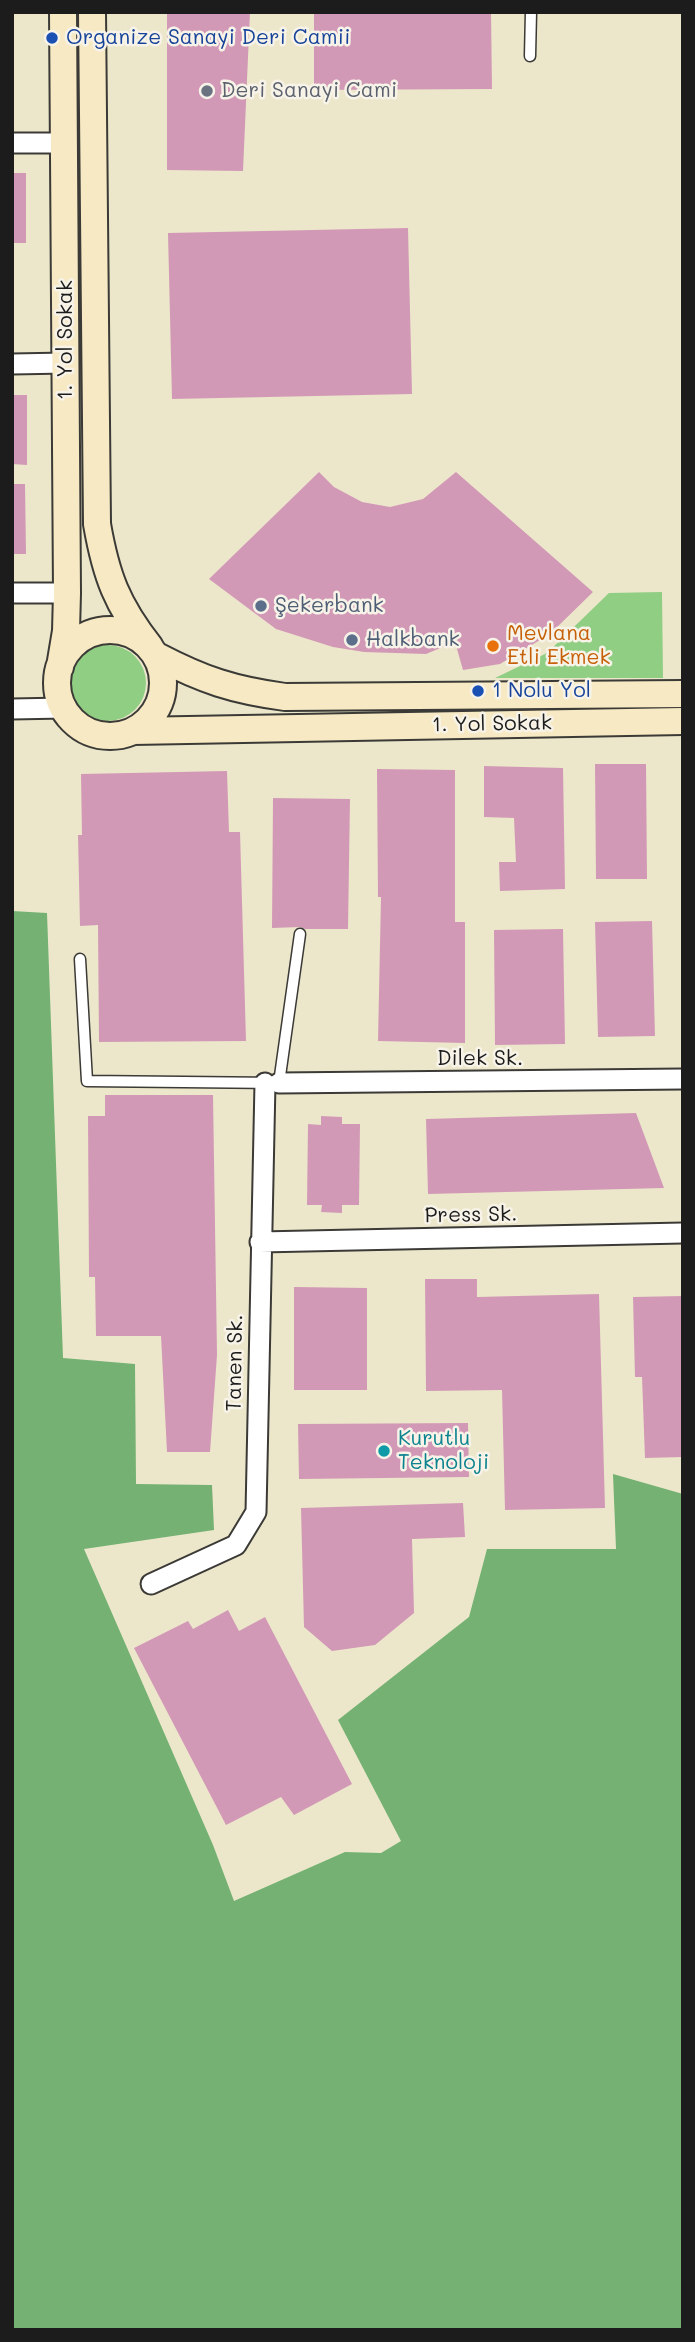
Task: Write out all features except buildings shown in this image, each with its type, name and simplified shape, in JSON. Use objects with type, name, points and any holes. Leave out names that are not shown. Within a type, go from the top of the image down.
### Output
[{"type":"main road","name":"1. Yol Sokak","points":[[63,12],[67,593],[66,631],[57,681],[58,695],[64,708],[80,725],[101,735],[117,736],[133,731],[683,721]]},
{"type":"main road","name":"1. Yol Sokak","points":[[92,12],[97,524],[104,565],[115,594],[132,624],[153,651],[163,673],[163,690],[158,707],[148,721],[133,731]]},
{"type":"main road","name":"1. Yol Sokak","points":[[60,667],[67,652],[79,640],[93,632],[110,629],[127,632],[153,651],[209,680],[244,691],[285,697],[683,694]]},
{"type":"street","points":[[12,143],[65,143]]},
{"type":"street","points":[[12,364],[65,363]]},
{"type":"street","points":[[12,593],[67,593]]},
{"type":"street","points":[[12,709],[64,708]]},
{"type":"street","name":"Dilek Sk.","points":[[272,1083],[683,1079]]},
{"type":"street","name":"Tanen Sk.","points":[[151,1584],[236,1545],[256,1512],[260,1242],[272,1083]]},
{"type":"street","name":"Press Sk.","points":[[260,1242],[683,1233]]},
{"type":"lane","points":[[530,55],[531,12]]},
{"type":"lane","points":[[80,959],[87,1081],[272,1083],[300,934]]},
{"type":"green space","points":[[662,592],[663,678],[495,678],[547,653],[609,593]]},
{"type":"green space","points":[[108,645],[122,648],[135,656],[143,669],[146,683],[143,697],[135,710],[122,718],[108,721],[94,718],[81,710],[73,697],[70,683],[73,669],[81,656],[94,648]]},
{"type":"green space","points":[[12,911],[47,913],[63,1358],[135,1364],[136,1484],[212,1485],[214,1530],[84,1549],[213,1845],[234,1901],[345,1852],[381,1853],[401,1841],[338,1720],[469,1617],[487,1549],[616,1549],[613,1474],[683,1494],[683,2330],[12,2330]]},
{"type":"place","name":"Organize Sanayi Deri Camii","points":[[52,38]]},
{"type":"place","name":"Deri Sanayi Cami","points":[[207,91]]},
{"type":"place","name":"Şekerbank","points":[[261,606]]},
{"type":"place","name":"Halkbank","points":[[352,640]]},
{"type":"place","name":"Mevlana Etli Ekmek","points":[[493,646]]},
{"type":"place","name":"1 Nolu Yol","points":[[478,691]]},
{"type":"place","name":"Kurutlu Teknoloji","points":[[384,1451]]}]
